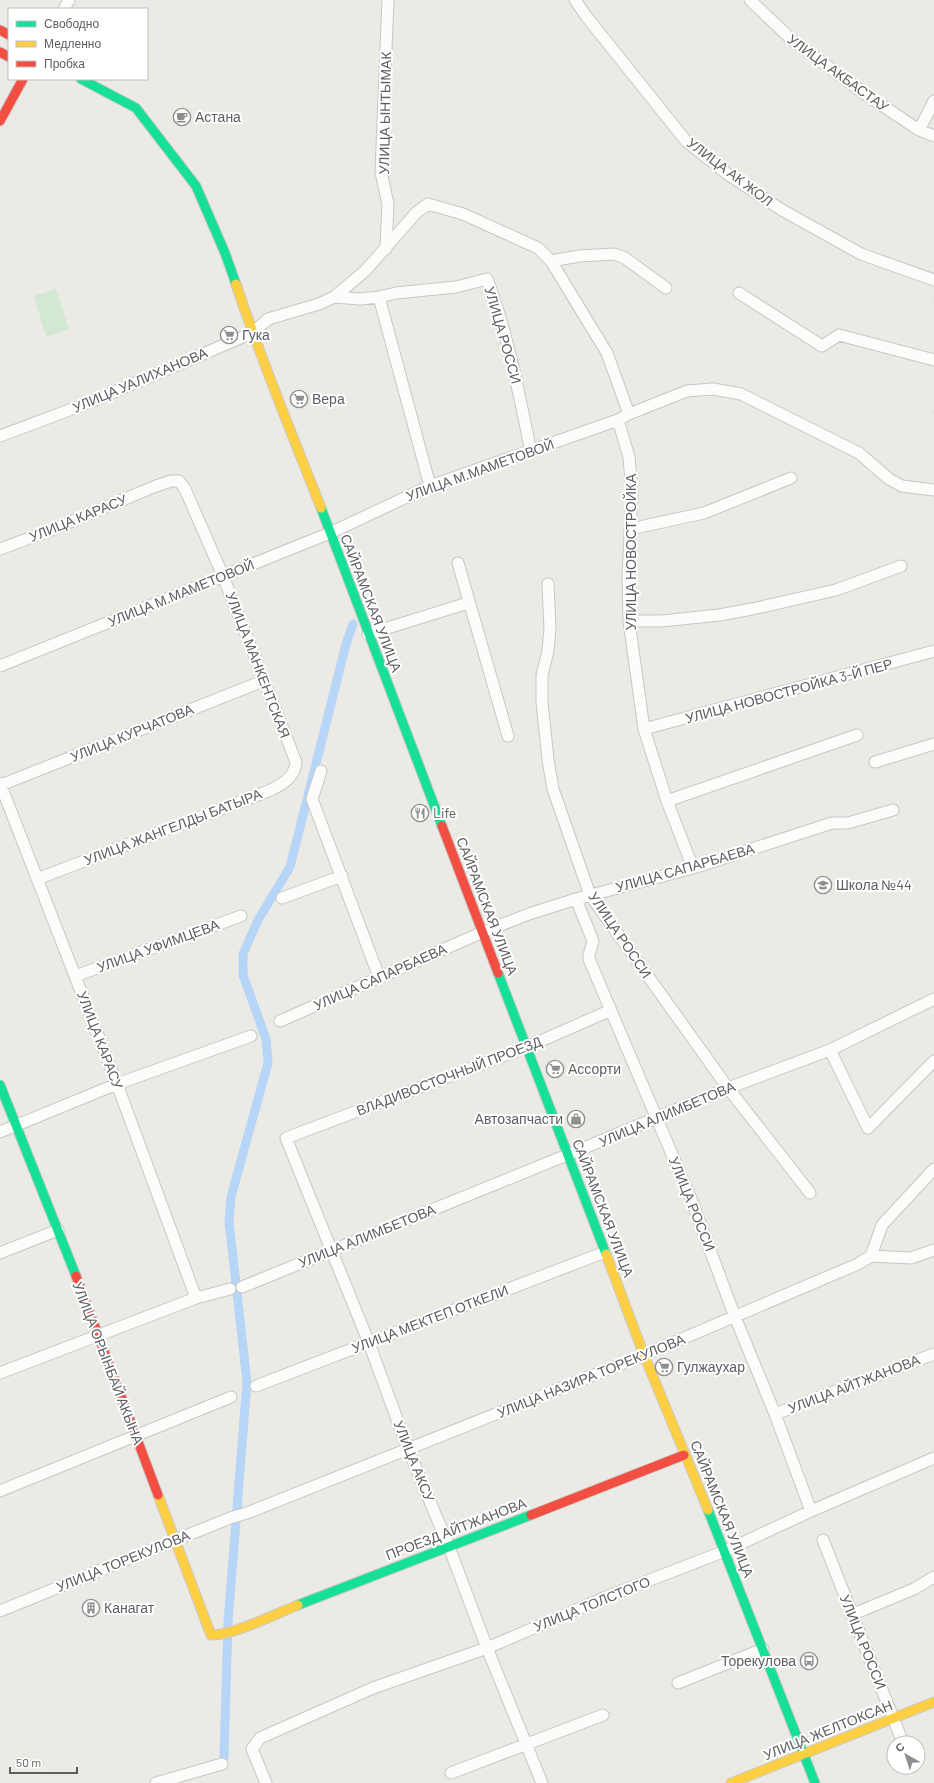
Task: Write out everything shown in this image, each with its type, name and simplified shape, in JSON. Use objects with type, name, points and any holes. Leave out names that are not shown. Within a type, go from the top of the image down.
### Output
[{"type":"main road","points":[[0,121],[22,80]]},
{"type":"main road","name":"САЙРАМСКАЯ УЛИЦА","points":[[83,80],[136,108],[196,186],[225,253],[252,333],[264,359],[644,1355],[684,1455],[725,1551],[815,1783]]},
{"type":"main road","name":"УЛИЦА ОРЫНБАЙ АКЫНА","points":[[0,1085],[99,1334],[209,1633],[218,1635],[237,1629]]},
{"type":"main road","name":"ПРОЕЗД АЙТЖАНОВА","points":[[237,1629],[684,1455]]},
{"type":"main road","name":"УЛИЦА ЖЕЛТОКСАН","points":[[731,1783],[934,1702]]},
{"type":"street","name":"УЛИЦА ЫНТЫМАК","points":[[386,249],[388,204],[382,172],[388,0]]},
{"type":"street","name":"УЛИЦА АК ЖОЛ","points":[[575,0],[586,16],[686,141],[726,173],[782,210],[861,254],[934,280]]},
{"type":"street","name":"УЛИЦА АКБАСТАУ","points":[[750,0],[791,39],[865,94],[919,130],[934,136]]},
{"type":"street","points":[[919,130],[934,101]]},
{"type":"street","name":"УЛИЦА УАЛИХАНОВА","points":[[0,436],[88,402],[252,333],[268,319],[319,304],[334,297],[365,271],[423,206],[432,204],[463,214],[538,248],[551,261],[607,353],[629,414]]},
{"type":"street","points":[[551,261],[579,256],[614,254],[625,258],[666,288]]},
{"type":"street","name":"УЛИЦА РОССИ","points":[[334,297],[360,299],[379,297],[396,292],[456,287],[487,279],[495,299],[517,379],[531,452]]},
{"type":"street","points":[[739,293],[822,346],[839,335],[934,360]]},
{"type":"street","points":[[379,297],[430,486]]},
{"type":"street","name":"УЛИЦА М.МАМЕТОВОЙ","points":[[0,666],[330,533],[430,486],[531,452],[618,420],[629,414],[687,391],[713,389],[741,394],[859,453],[889,479],[902,486],[934,490]]},
{"type":"street","name":"УЛИЦА НОВОСТРОЙКА","points":[[618,420],[629,457],[632,493],[629,621],[644,729],[667,801],[693,868]]},
{"type":"street","points":[[630,529],[704,513],[791,478]]},
{"type":"street","name":"УЛИЦА МАНКЕНТСКАЯ","points":[[156,486],[171,481],[178,481],[182,484],[222,576],[296,762]]},
{"type":"street","name":"УЛИЦА КАРАСУ","points":[[0,549],[51,530],[156,486]]},
{"type":"street","points":[[458,563],[468,603],[508,736]]},
{"type":"street","points":[[629,621],[669,620],[719,615],[752,609],[836,590],[901,566]]},
{"type":"street","name":"УЛИЦА РОССИ","points":[[548,584],[550,628],[548,651],[542,675],[542,702],[548,760],[553,789],[590,895],[728,1088],[810,1193]]},
{"type":"street","points":[[368,634],[468,603]]},
{"type":"street","name":"УЛИЦА НОВОСТРОЙКА 3-Й ПЕР","points":[[644,729],[934,651]]},
{"type":"street","name":"УЛИЦА КУРЧАТОВА","points":[[0,784],[263,681]]},
{"type":"street","points":[[667,801],[857,735]]},
{"type":"street","points":[[875,762],[934,744]]},
{"type":"street","name":"УЛИЦА ЖАНГЕЛДЫ БАТЫРА","points":[[37,879],[271,790],[286,782],[292,775],[296,762]]},
{"type":"street","points":[[321,771],[312,799],[379,977]]},
{"type":"street","name":"УЛИЦА КАРАСУ","points":[[0,784],[117,1084],[196,1298]]},
{"type":"street","name":"УЛИЦА САПАРБАЕВА","points":[[280,1021],[483,932],[576,899],[693,868],[832,823],[848,823],[894,810]]},
{"type":"street","points":[[282,898],[342,876]]},
{"type":"street","name":"УЛИЦА РОССИ","points":[[576,899],[593,941],[589,959],[691,1199],[735,1317],[775,1414],[811,1511]]},
{"type":"street","name":"УЛИЦА УФИМЦЕВА","points":[[75,976],[241,916]]},
{"type":"street","name":"УЛИЦА АЛИМБЕТОВА","points":[[242,1287],[728,1088],[830,1050],[934,999]]},
{"type":"street","name":"ВЛАДИВОСТОЧНЫЙ ПРОЕЗД","points":[[286,1138],[527,1048],[611,1010]]},
{"type":"street","points":[[0,1132],[117,1084],[251,1036]]},
{"type":"street","points":[[830,1050],[868,1128],[934,1061]]},
{"type":"street","name":"УЛИЦА АКСУ","points":[[286,1138],[369,1343],[408,1449],[449,1547],[487,1648],[542,1783]]},
{"type":"street","points":[[934,1169],[882,1225],[871,1256],[911,1258],[934,1250]]},
{"type":"street","points":[[0,1253],[58,1230]]},
{"type":"street","name":"УЛИЦА МЕКТЕП ОТКЕЛИ","points":[[256,1386],[605,1252]]},
{"type":"street","name":"УЛИЦА НАЗИРА ТОРЕКУЛОВА","points":[[247,1513],[644,1355],[858,1264],[871,1256]]},
{"type":"street","points":[[0,1373],[196,1298],[230,1289]]},
{"type":"street","name":"УЛИЦА АЙТЖАНОВА","points":[[775,1414],[934,1354]]},
{"type":"street","points":[[0,1491],[231,1397]]},
{"type":"street","name":"УЛИЦА ТОЛСТОГО","points":[[266,1783],[252,1749],[260,1738],[373,1688],[487,1648],[606,1597],[725,1551],[811,1511],[934,1458]]},
{"type":"street","name":"УЛИЦА ТОРЕКУЛОВА","points":[[0,1611],[174,1540],[230,1518],[247,1513]]},
{"type":"street","name":"УЛИЦА РОССИ","points":[[822,1540],[899,1735]]},
{"type":"street","points":[[852,1615],[914,1589],[927,1582],[934,1576]]},
{"type":"street","points":[[678,1683],[763,1649]]},
{"type":"street","points":[[451,1773],[603,1715]]},
{"type":"street","points":[[156,1783],[222,1764]]},
{"type":"green space","points":[[56,289],[69,329],[46,337],[34,296]]},
{"type":"waterway","points":[[224,1757],[228,1622],[247,1382],[229,1222],[231,1197],[268,1063],[266,1039],[243,975],[243,954],[258,920],[290,867],[346,644],[353,624]]},
{"type":"railway","points":[[511,0],[566,117],[645,231],[764,332],[882,397],[934,412]]},
{"type":"railway","points":[[543,0],[553,26],[640,137],[723,208],[794,255],[872,285],[934,302]]},
{"type":"traffic: fast","points":[[83,80],[136,108],[196,186],[225,253],[236,284]]},
{"type":"traffic: fast","points":[[321,508],[442,826]]},
{"type":"traffic: fast","points":[[498,973],[606,1254]]},
{"type":"traffic: fast","points":[[0,1085],[76,1276]]},
{"type":"traffic: fast","points":[[708,1510],[815,1783]]},
{"type":"traffic: fast","points":[[298,1605],[531,1515]]},
{"type":"traffic: slow","points":[[236,284],[266,369],[321,508]]},
{"type":"traffic: slow","points":[[606,1254],[644,1355],[708,1510]]},
{"type":"traffic: slow","points":[[158,1495],[211,1635],[231,1632],[243,1628],[298,1605]]},
{"type":"traffic: slow","points":[[731,1783],[934,1702]]},
{"type":"traffic: jam","points":[[0,30],[8,34]]},
{"type":"traffic: jam","points":[[0,52],[8,56]]},
{"type":"traffic: jam","points":[[0,121],[22,80]]},
{"type":"traffic: jam","points":[[442,826],[498,973]]},
{"type":"traffic: jam","points":[[76,1276],[158,1495]]},
{"type":"traffic: jam","points":[[531,1515],[684,1455]]},
{"type":"place","name":"Астана","points":[[182,117]]},
{"type":"place","name":"Гука","points":[[229,335]]},
{"type":"place","name":"Вера","points":[[299,399]]},
{"type":"place","name":"Life","points":[[420,813]]},
{"type":"place","name":"Школа №44","points":[[823,885]]},
{"type":"place","name":"Ассорти","points":[[555,1069]]},
{"type":"place","name":"Автозапчасти","points":[[576,1119]]},
{"type":"place","name":"Гулжаухар","points":[[664,1367]]},
{"type":"place","name":"Канагат","points":[[91,1608]]},
{"type":"place","name":"Торекулова","points":[[809,1661]]}]
